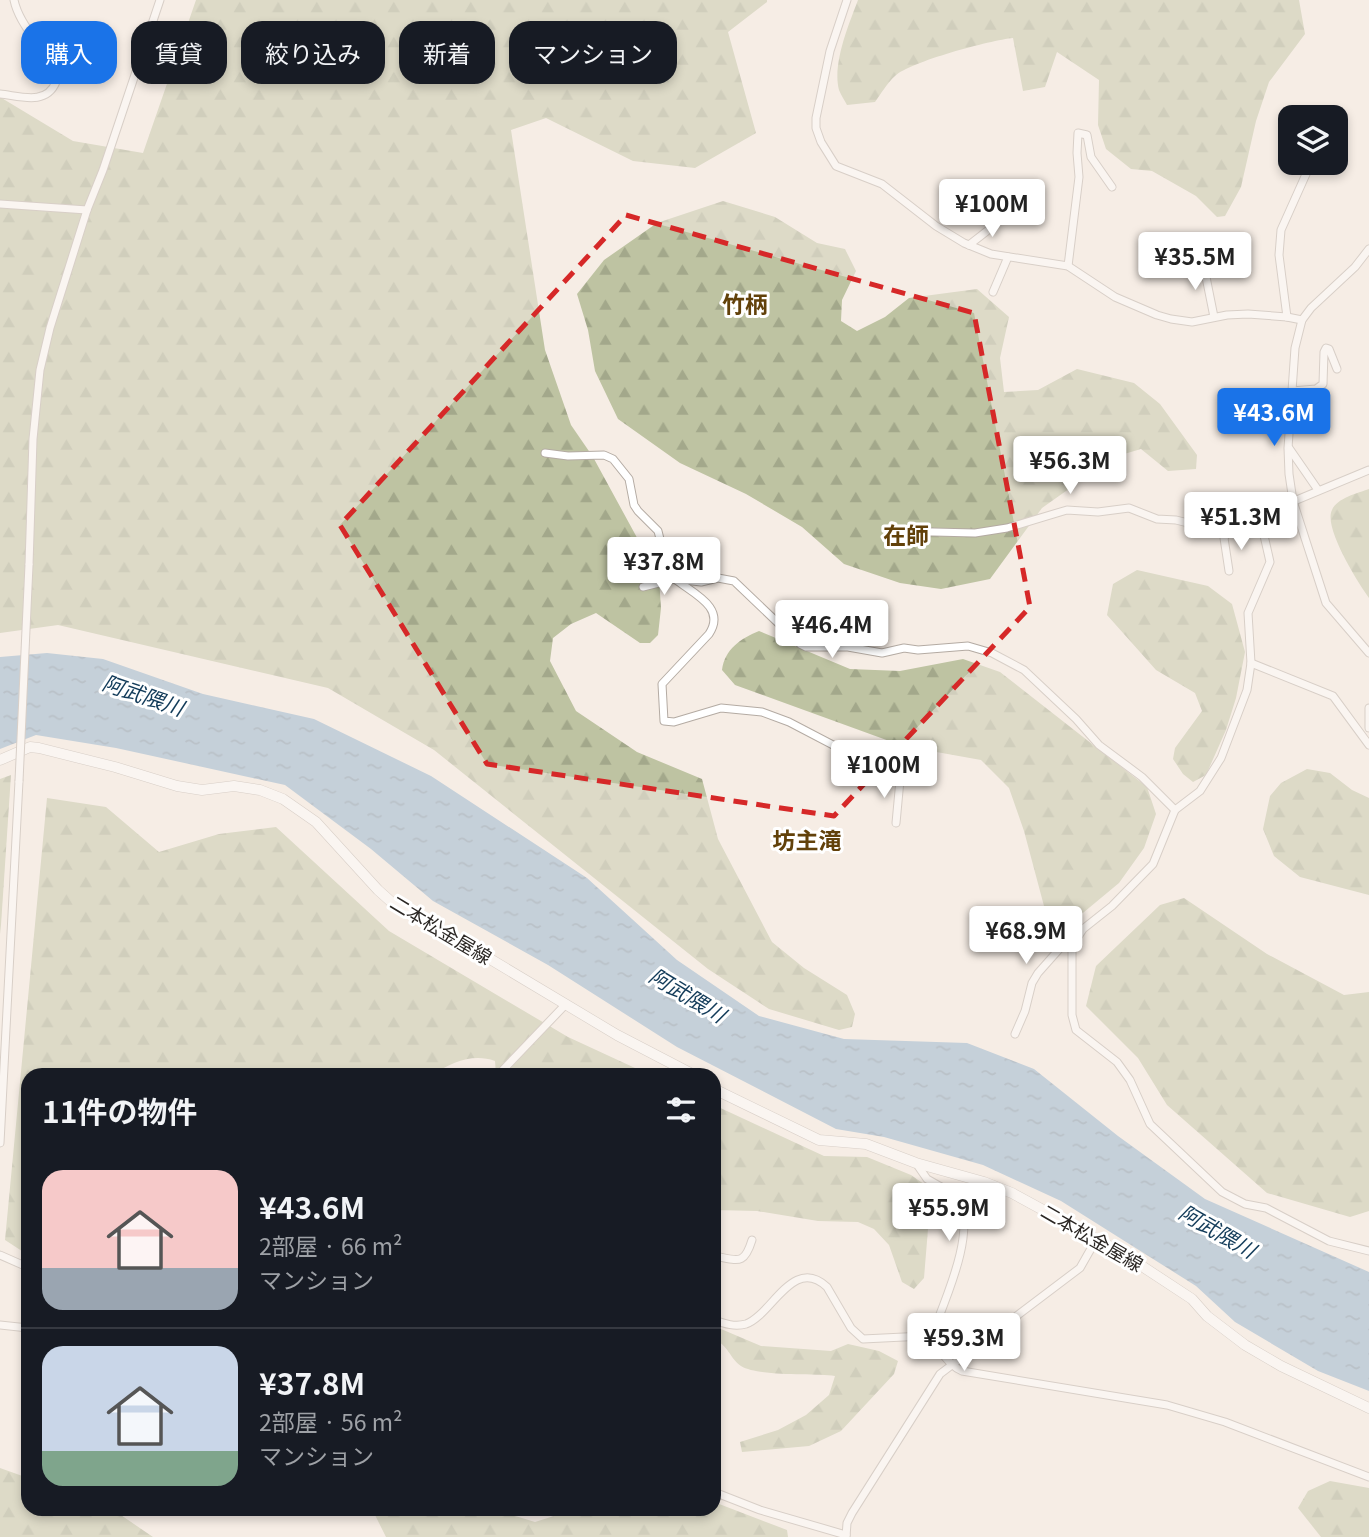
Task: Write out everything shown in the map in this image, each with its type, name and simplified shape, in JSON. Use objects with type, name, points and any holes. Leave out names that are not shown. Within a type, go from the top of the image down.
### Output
[{"type":"main road","name":"二本松金屋線","points":[[0,760],[30,747],[115,767],[177,786],[202,790],[234,786],[272,794],[316,822],[397,907],[445,932],[617,1035],[680,1068]]},
{"type":"main road","name":"二本松金屋線","points":[[721,1091],[819,1140],[866,1144],[916,1163],[984,1182],[1012,1193],[1097,1238],[1192,1299],[1207,1316],[1245,1345],[1281,1366],[1369,1408]]},
{"type":"street","points":[[0,94],[40,97],[51,92],[56,82],[50,63],[17,10],[14,0]]},
{"type":"street","points":[[0,1143],[33,439],[40,370],[50,328],[87,210],[160,0]]},
{"type":"street","points":[[847,0],[830,51],[820,93],[816,128],[836,166],[882,184],[936,226],[969,245],[991,254],[1068,265],[1115,297],[1157,315],[1192,322],[1248,314],[1302,320]]},
{"type":"street","points":[[1068,265],[1079,177],[1078,133],[1087,135],[1091,157],[1112,187]]},
{"type":"street","points":[[1287,317],[1279,255],[1281,230],[1306,175]]},
{"type":"street","points":[[0,204],[87,210]]},
{"type":"street","points":[[969,245],[987,231]]},
{"type":"street","points":[[1369,249],[1302,320],[1295,348],[1288,448],[1293,501],[1325,603],[1369,653]]},
{"type":"street","points":[[993,292],[1008,257]]},
{"type":"street","points":[[1203,262],[1214,317]]},
{"type":"street","points":[[1171,319],[1173,309]]},
{"type":"street","points":[[1292,391],[1316,389],[1323,384],[1326,348],[1329,349],[1337,369]]},
{"type":"street","points":[[1288,448],[1318,490]]},
{"type":"street","points":[[545,453],[568,456],[604,455],[612,459],[629,479],[634,505],[658,531],[664,555],[675,579],[703,598],[714,617],[714,627],[662,684],[664,721],[674,722],[721,708],[772,714],[900,780],[924,777]]},
{"type":"street","points":[[1369,470],[1268,512],[1263,518],[1270,562],[1248,613],[1251,663],[1247,690],[1221,758],[1200,791],[1175,810],[1153,864],[1112,906],[1083,929],[1074,941],[1071,985],[1072,1015],[1076,1031],[1117,1062],[1130,1080],[1150,1124],[1167,1137],[1222,1192],[1245,1204],[1266,1208],[1329,1241],[1369,1251]]},
{"type":"street","points":[[892,531],[975,533],[1007,528],[1067,510],[1098,512],[1129,508],[1157,519],[1177,520],[1208,528],[1249,526]]},
{"type":"street","points":[[1228,571],[1224,538],[1231,527]]},
{"type":"street","points":[[643,587],[675,579],[701,582],[719,578],[734,581],[792,638],[806,647],[848,647],[882,653],[904,648],[918,650],[968,646],[992,653],[1024,670],[1076,719],[1099,745],[1148,782],[1175,810]]},
{"type":"street","points":[[1251,663],[1333,696],[1369,745]]},
{"type":"street","points":[[1369,708],[1369,728]]},
{"type":"street","points":[[896,823],[900,780]]},
{"type":"street","points":[[1015,1034],[1038,973],[1062,946],[1074,941]]},
{"type":"street","points":[[505,1068],[566,1004]]},
{"type":"street","points":[[916,1163],[927,1179],[957,1196],[963,1220],[964,1243],[930,1340]]},
{"type":"street","points":[[721,1495],[846,1536],[852,1513],[933,1385],[951,1365],[1080,1268],[1097,1238]]},
{"type":"street","points":[[721,1257],[741,1259],[746,1256],[752,1240]]},
{"type":"street","points":[[0,1255],[21,1264]]},
{"type":"street","points":[[721,1322],[736,1326],[749,1323],[787,1287],[799,1280],[811,1279],[827,1287],[852,1328],[863,1339],[925,1336],[951,1365],[976,1375],[1167,1405],[1314,1454],[1369,1477]]},
{"type":"street","points":[[0,1325],[21,1327]]},
{"type":"highlighted area","points":[[626,215],[974,313],[1030,607],[834,816],[487,764],[340,525]]},
{"type":"green space","points":[[196,0],[767,0],[728,32],[756,133],[695,168],[633,161],[546,118],[511,130],[545,350],[571,425],[593,457],[659,578],[661,608],[658,635],[650,643],[640,643],[596,613],[571,624],[553,638],[550,661],[576,711],[637,752],[702,779],[718,839],[772,942],[804,968],[847,995],[855,1014],[852,1027],[839,1030],[769,1009],[708,969],[434,750],[328,688],[58,625],[0,633],[0,97],[73,141],[143,153],[167,84],[227,84],[227,21],[189,21]]},
{"type":"green space","points":[[858,0],[1299,0],[1305,34],[1269,82],[1256,121],[1241,187],[1225,216],[1217,217],[1196,196],[1152,171],[1131,169],[1106,149],[1098,125],[1099,80],[1057,52],[1045,87],[1023,91],[1013,38],[970,47],[916,64],[895,76],[875,102],[847,105],[839,90],[838,68],[842,44]]},
{"type":"green space","points":[[723,201],[775,217],[817,243],[845,249],[856,271],[842,300],[841,321],[857,331],[885,317],[909,298],[977,289],[1009,317],[1000,358],[1004,392],[1038,390],[1077,369],[1134,383],[1160,404],[1197,455],[1196,469],[1168,471],[1141,449],[1114,457],[1042,508],[990,579],[941,589],[900,583],[844,564],[802,527],[746,494],[680,463],[618,419],[595,371],[588,330],[577,294],[604,260],[657,223]]},
{"type":"green space","points":[[1369,489],[1369,598],[1343,555],[1332,529],[1331,518],[1332,510],[1338,502]]},
{"type":"green space","points":[[1137,570],[1208,586],[1232,604],[1245,652],[1236,698],[1226,730],[1206,775],[1193,782],[1183,774],[1173,759],[1175,748],[1202,711],[1195,693],[1156,670],[1107,615],[1113,584]]},
{"type":"green space","points":[[759,631],[850,669],[900,671],[963,659],[1000,672],[1147,787],[1156,814],[1144,848],[1119,883],[1066,927],[1048,921],[1024,831],[1009,788],[981,760],[903,746],[735,685],[722,670],[726,656],[740,641]]},
{"type":"green space","points":[[1307,769],[1330,773],[1352,790],[1369,798],[1369,895],[1300,877],[1274,856],[1263,829],[1270,796],[1281,783]]},
{"type":"green space","points":[[11,775],[1,925],[0,934],[0,779]]},
{"type":"green space","points":[[47,798],[106,807],[159,852],[219,834],[276,827],[389,931],[568,1037],[635,1068],[496,1068],[495,1061],[478,1058],[445,1068],[21,1068]]},
{"type":"green space","points":[[1184,898],[1267,954],[1344,995],[1369,992],[1369,1211],[1350,1217],[1267,1193],[1167,1105],[1138,1058],[1086,1006],[1096,966],[1160,905]]},
{"type":"green space","points":[[21,1072],[21,1250],[5,1240]]},
{"type":"green space","points":[[721,1108],[824,1156],[867,1157],[911,1175],[931,1189],[934,1202],[928,1229],[924,1278],[914,1289],[902,1282],[889,1245],[874,1229],[858,1222],[818,1221],[757,1211],[721,1210]]},
{"type":"green space","points":[[721,1329],[761,1346],[831,1351],[848,1344],[879,1351],[898,1361],[894,1374],[841,1431],[809,1446],[742,1452],[740,1442],[778,1430],[806,1415],[829,1395],[835,1376],[749,1369],[737,1363],[723,1345]]},
{"type":"green space","points":[[0,1468],[21,1476],[21,1516],[122,1516],[153,1537],[0,1537]]},
{"type":"green space","points":[[1330,1481],[1369,1488],[1369,1537],[1321,1537],[1298,1508],[1308,1491]]},
{"type":"green space","points":[[721,1505],[787,1530],[788,1537],[386,1537],[376,1516],[515,1516],[535,1522],[554,1516],[721,1516]]},
{"type":"water","name":"阿武隈川","points":[[47,653],[103,659],[203,694],[314,719],[431,776],[587,878],[677,960],[759,1016],[844,1039],[967,1043],[1034,1069],[1118,1136],[1205,1199],[1369,1272],[1369,1391],[1318,1371],[1235,1322],[1196,1286],[1061,1201],[983,1165],[884,1137],[836,1129],[677,1047],[548,965],[433,901],[371,849],[285,785],[116,748],[36,735],[0,749],[0,657]]},
{"type":"district","name":"竹柄","points":[[745,305]]},
{"type":"district","name":"在師","points":[[906,536]]},
{"type":"district","name":"坊主滝","points":[[807,841]]}]
